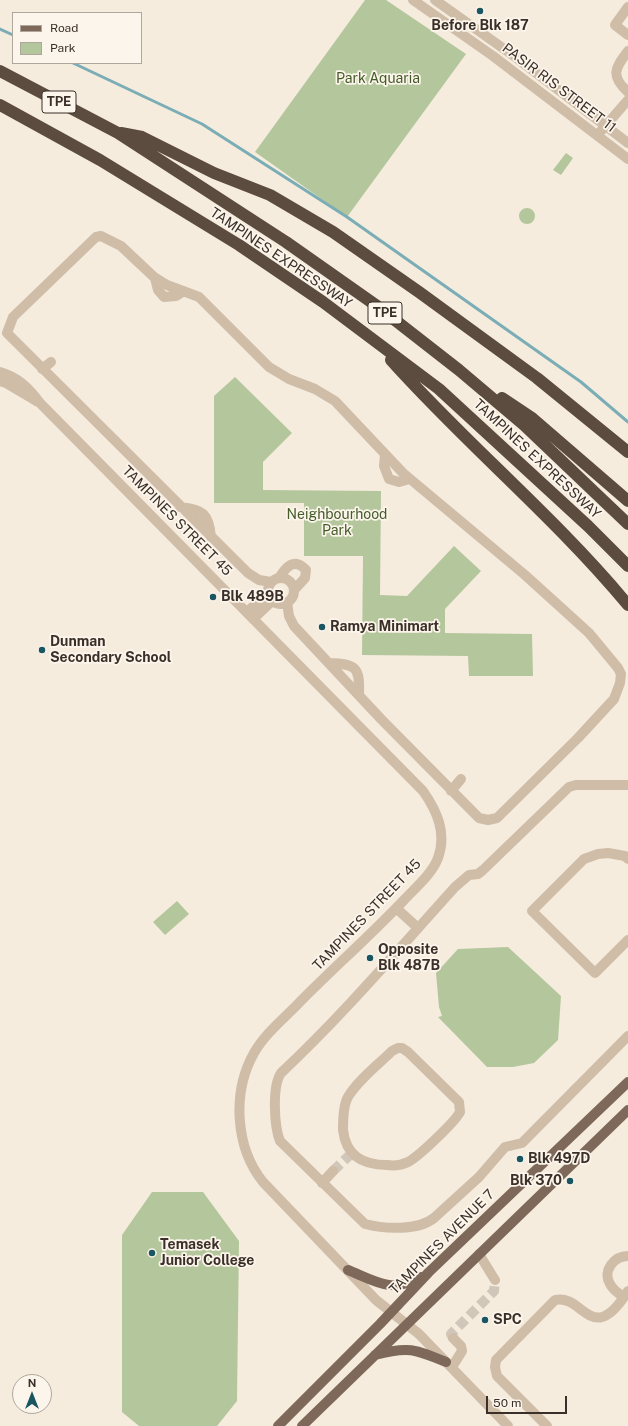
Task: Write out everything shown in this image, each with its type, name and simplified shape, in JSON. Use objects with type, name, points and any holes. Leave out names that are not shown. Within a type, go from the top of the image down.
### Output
[{"type":"highway","name":"TAMPINES EXPRESSWAY","points":[[0,71],[118,133],[286,242],[376,306],[459,370],[524,425],[628,524]]},
{"type":"highway","name":"TAMPINES EXPRESSWAY","points":[[0,105],[100,160],[239,245],[323,302],[439,389],[588,526],[628,566]]},
{"type":"highway","points":[[118,133],[142,137],[214,173],[270,195],[333,232],[419,292],[537,378],[628,452]]},
{"type":"highway","points":[[372,339],[420,392],[556,527],[628,605]]},
{"type":"highway","points":[[459,370],[532,418],[628,501]]},
{"type":"main road","name":"TAMPINES AVENUE 7","points":[[278,1426],[429,1272],[628,1082]]},
{"type":"main road","points":[[302,1426],[372,1356],[628,1110]]},
{"type":"main road","points":[[348,1270],[385,1285],[408,1283],[429,1272]]},
{"type":"main road","points":[[372,1356],[401,1349],[417,1351],[449,1364]]},
{"type":"street","name":"PASIR RIS STREET 11","points":[[414,0],[494,56],[628,159]]},
{"type":"street","name":"PASIR RIS STREET 11","points":[[435,0],[494,41],[628,143]]},
{"type":"street","points":[[628,7],[614,25],[628,35]]},
{"type":"street","points":[[628,52],[617,65],[616,77],[628,92]]},
{"type":"street","points":[[598,135],[628,100]]},
{"type":"street","points":[[287,602],[292,622],[451,791],[479,818],[488,820],[497,818],[578,738],[614,699],[620,683],[621,674],[618,668],[588,633],[510,562],[410,479],[335,401],[269,367],[199,297],[167,285],[155,278],[121,246],[101,236],[91,240],[13,316],[7,333],[252,576],[289,581],[294,590]]},
{"type":"street","points":[[42,369],[50,362]]},
{"type":"street","name":"TAMPINES STREET 45","points":[[0,372],[16,378],[28,387],[40,403],[423,791],[434,808],[440,822],[441,846],[438,859],[432,870],[396,908],[259,1044],[253,1054],[244,1078],[239,1106],[244,1145],[257,1175],[376,1300],[406,1324],[449,1364],[508,1426]]},
{"type":"street","name":"TAMPINES STREET 45","points":[[0,382],[6,383],[40,403]]},
{"type":"street","points":[[385,454],[384,466],[389,479],[399,482],[410,479]]},
{"type":"street","points":[[250,616],[270,597],[275,580],[285,568],[291,564],[298,564],[306,570],[305,578],[294,590],[292,597],[287,602],[282,604],[270,597]]},
{"type":"street","points":[[329,663],[348,664],[353,667],[359,677],[359,694]]},
{"type":"street","points":[[451,791],[462,779]]},
{"type":"street","points":[[628,785],[576,785],[569,787],[483,870],[478,874],[469,875],[458,884],[378,971],[361,993],[277,1079],[276,1132],[280,1140],[365,1224],[408,1227],[427,1224],[479,1177],[505,1147],[522,1143],[628,1036]]},
{"type":"street","points":[[628,859],[625,856],[608,853],[598,854],[584,859],[532,910],[595,973],[628,940]]},
{"type":"street","points":[[396,908],[418,928]]},
{"type":"street","points":[[402,1048],[408,1052],[459,1102],[460,1112],[444,1131],[408,1162],[394,1166],[377,1166],[365,1162],[352,1153],[345,1142],[343,1126],[347,1098],[392,1052],[402,1048]]},
{"type":"street","points":[[322,1183],[333,1171]]},
{"type":"street","points":[[479,1254],[495,1280]]},
{"type":"street","points":[[547,1426],[497,1376],[495,1367],[496,1360],[555,1300],[567,1300],[589,1316],[598,1318],[606,1316],[626,1294],[609,1284],[607,1273],[612,1262],[624,1256],[628,1256]]},
{"type":"street","points":[[449,1364],[462,1351],[461,1346],[453,1338]]},
{"type":"green space","name":"Park Aquaria","points":[[365,0],[386,0],[466,54],[347,217],[255,152]]},
{"type":"green space","points":[[566,153],[573,158],[561,175],[553,170]]},
{"type":"green space","points":[[527,208],[533,210],[535,216],[533,222],[527,224],[521,222],[519,216],[521,210]]},
{"type":"green space","name":"Neighbourhood Park","points":[[235,377],[292,433],[263,462],[263,490],[381,491],[380,595],[407,596],[454,546],[481,571],[445,609],[445,633],[532,634],[533,676],[469,676],[468,656],[362,655],[363,556],[304,556],[304,503],[214,503],[214,396]]},
{"type":"green space","points":[[177,901],[189,914],[165,935],[153,922]]},
{"type":"green space","points":[[508,947],[561,996],[558,1040],[534,1063],[513,1067],[487,1067],[438,1017],[442,1016],[439,1007],[436,973],[458,949]]},
{"type":"green space","points":[[152,1192],[203,1192],[239,1241],[237,1401],[217,1426],[139,1426],[122,1412],[122,1235]]},
{"type":"waterway","points":[[0,29],[12,35]]},
{"type":"waterway","points":[[75,64],[202,124],[347,217],[581,382],[628,422]]},
{"type":"tunnel","points":[[333,1171],[352,1153]]},
{"type":"tunnel","points":[[453,1338],[451,1334],[494,1291],[495,1280]]},
{"type":"place","name":"Before Blk 187","points":[[480,11]]},
{"type":"place","name":"Blk 489B","points":[[213,597]]},
{"type":"place","name":"Ramya Minimart","points":[[322,627]]},
{"type":"place","name":"Dunman Secondary School","points":[[42,650]]},
{"type":"place","name":"Opposite Blk 487B","points":[[370,958]]},
{"type":"place","name":"Blk 497D","points":[[520,1159]]},
{"type":"place","name":"Blk 370","points":[[570,1181]]},
{"type":"place","name":"Temasek Junior College","points":[[152,1253]]},
{"type":"place","name":"SPC","points":[[485,1320]]}]
